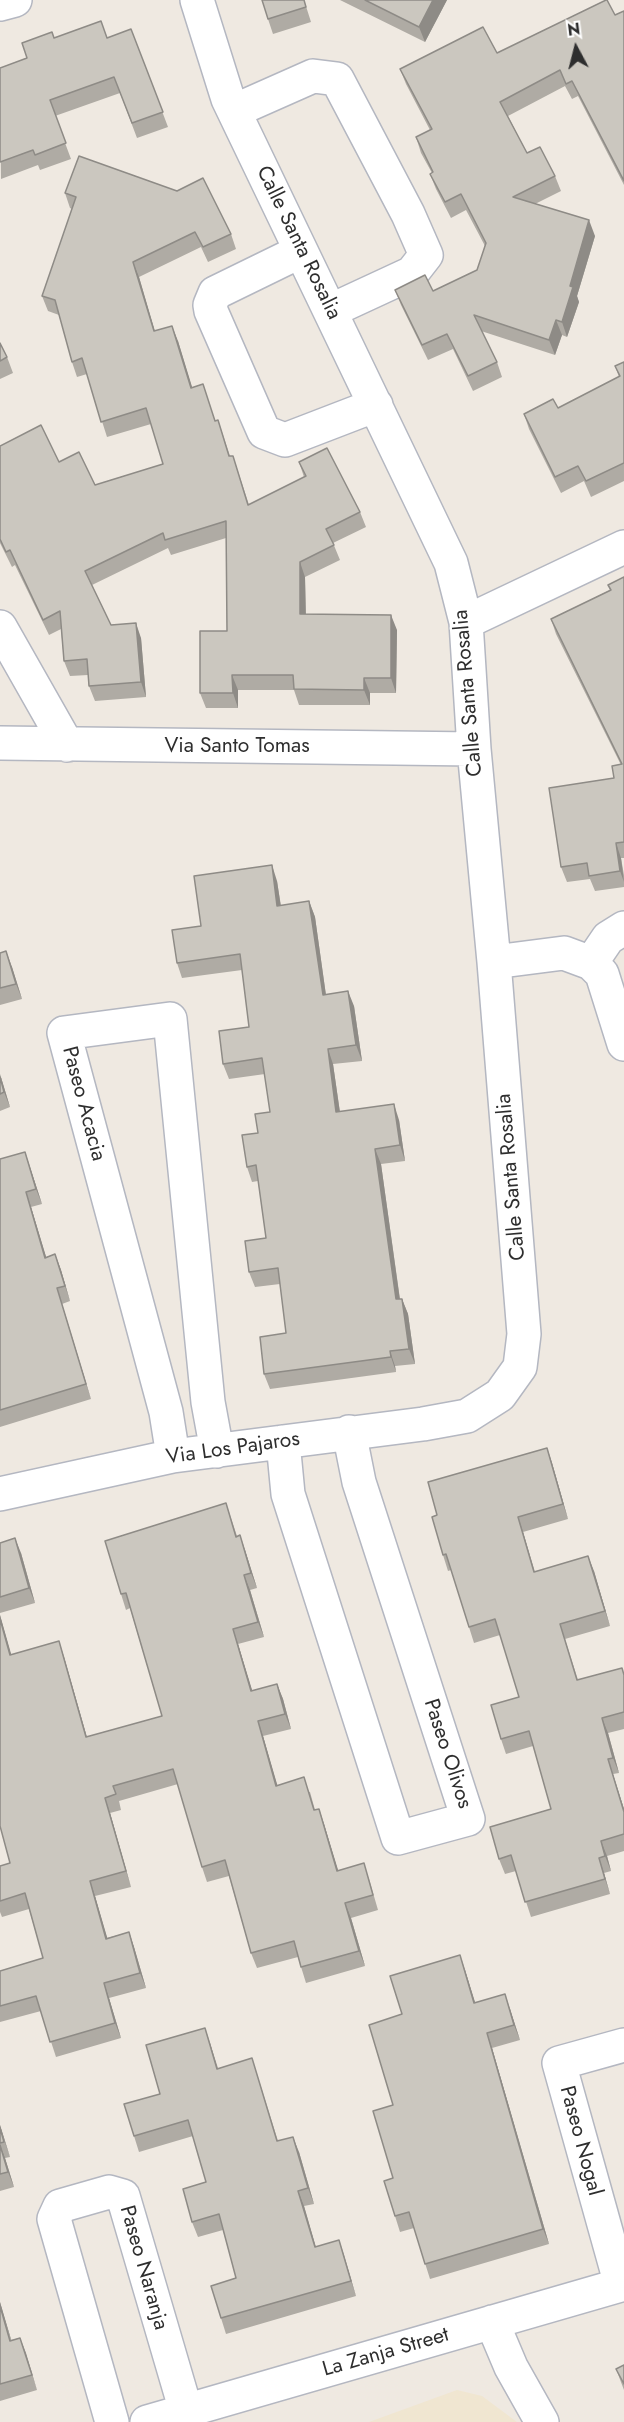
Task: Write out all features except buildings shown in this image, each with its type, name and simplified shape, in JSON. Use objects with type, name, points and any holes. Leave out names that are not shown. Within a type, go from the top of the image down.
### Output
[{"type":"street","points":[[0,4],[15,0]]},
{"type":"street","name":"Calle Santa Rosalia","points":[[198,0],[234,111],[451,563],[466,622],[474,749],[524,1334],[520,1367],[500,1395],[467,1416]]},
{"type":"street","points":[[234,111],[313,76],[337,79],[408,214],[426,255],[412,273],[330,310]]},
{"type":"street","points":[[301,251],[215,292],[210,305],[264,432],[285,440],[376,405]]},
{"type":"street","points":[[466,622],[624,547]]},
{"type":"street","points":[[0,627],[67,745]]},
{"type":"street","name":"Via Santo Tomas","points":[[0,743],[474,749]]},
{"type":"street","points":[[591,963],[608,938],[624,927]]},
{"type":"street","points":[[494,962],[564,953],[591,963],[602,974],[624,1044]]},
{"type":"street","name":"Paseo Acacia","points":[[173,1456],[166,1412],[64,1034],[170,1019],[208,1402],[217,1451]]},
{"type":"street","name":"Via Los Pajaros","points":[[0,1494],[173,1456],[423,1424],[467,1416]]},
{"type":"street","name":"Paseo Olivos","points":[[283,1442],[288,1494],[398,1838],[468,1818],[359,1482],[350,1432]]},
{"type":"street","name":"Paseo Nogal","points":[[622,2284],[559,2062],[624,2045]]},
{"type":"street","name":"Paseo Naranja","points":[[112,2422],[54,2219],[60,2206],[109,2192],[123,2196],[186,2411]]},
{"type":"street","name":"La Zanja Street","points":[[147,2422],[622,2284]]},
{"type":"street","points":[[492,2322],[511,2367],[542,2422]]},
{"type":"shaded area","points":[[457,2390],[482,2396],[517,2422],[369,2422]]}]
